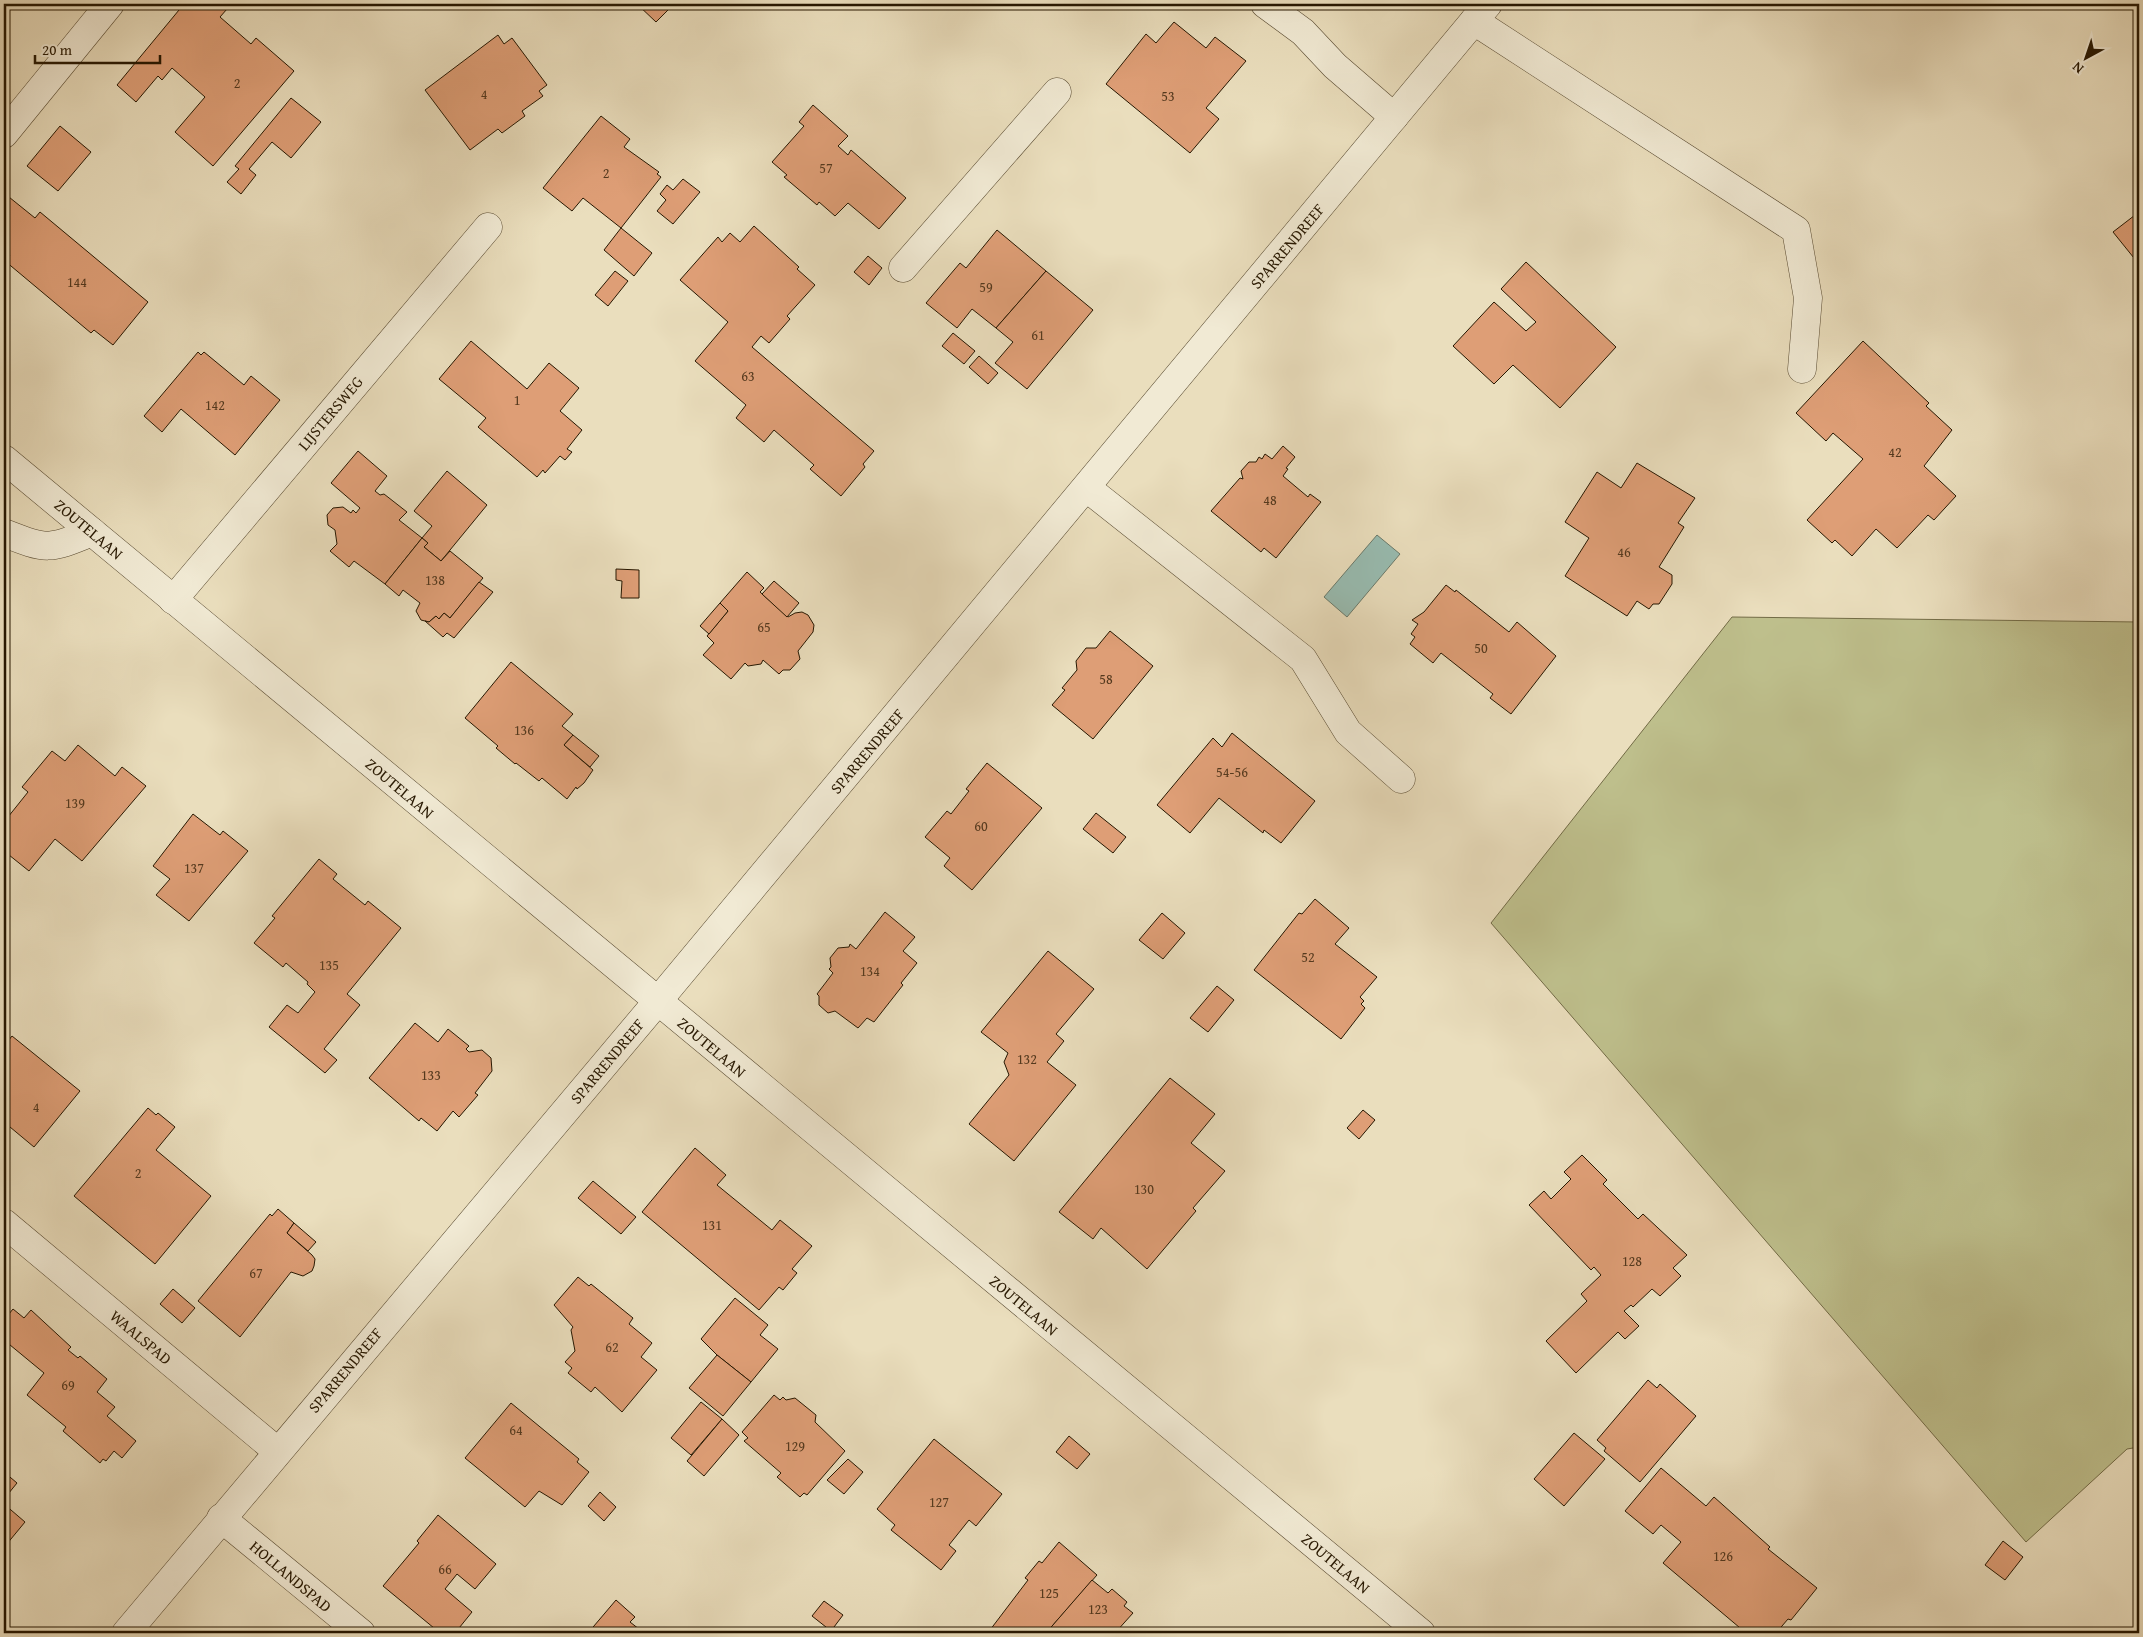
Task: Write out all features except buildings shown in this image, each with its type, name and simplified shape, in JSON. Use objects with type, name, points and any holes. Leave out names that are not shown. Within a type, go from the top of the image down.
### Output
[{"type":"street","points":[[4,134],[110,4]]},
{"type":"street","points":[[1265,4],[1303,32],[1336,66],[1394,117]]},
{"type":"street","points":[[1481,12],[1796,230],[1808,298],[1802,368]]},
{"type":"street","name":"SPARRENDREEF","points":[[126,1633],[277,1451],[658,1002],[1481,12]]},
{"type":"street","points":[[903,268],[1057,92]]},
{"type":"street","name":"LIJSTERSWEG","points":[[173,600],[488,227]]},
{"type":"street","name":"ZOUTELAAN","points":[[4,459],[1421,1633]]},
{"type":"street","points":[[1087,488],[1303,659],[1348,732],[1401,779]]},
{"type":"street","points":[[4,533],[35,545],[56,547],[92,532]]},
{"type":"street","name":"WAALSPAD","points":[[4,1223],[277,1451]]},
{"type":"street","name":"HOLLANDSPAD","points":[[221,1518],[361,1633]]},
{"type":"green space","points":[[1732,617],[2139,622],[2139,1447],[2127,1449],[2026,1542],[1491,923]]},
{"type":"water","points":[[1377,535],[1400,554],[1347,617],[1324,597]]}]
